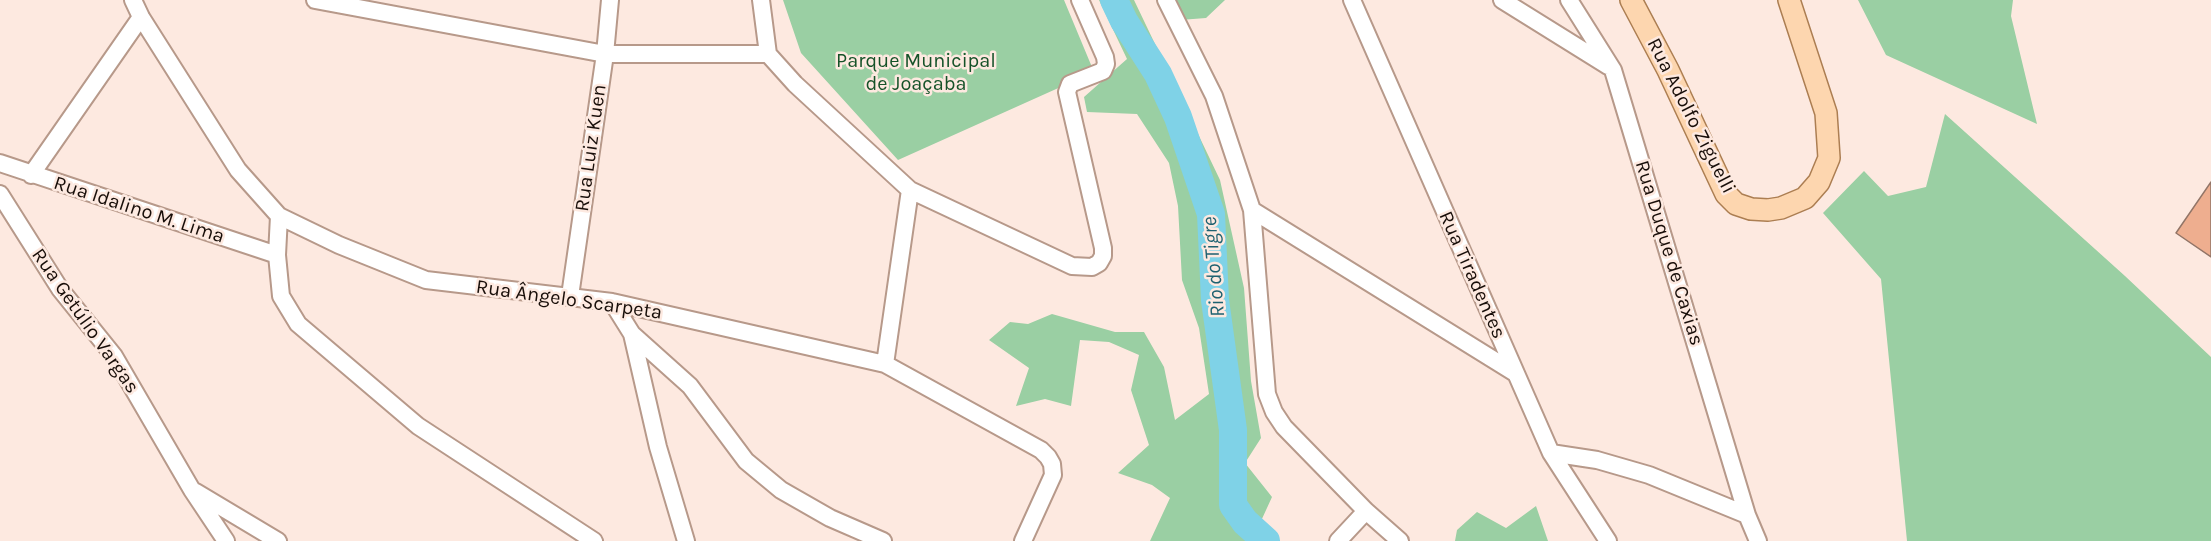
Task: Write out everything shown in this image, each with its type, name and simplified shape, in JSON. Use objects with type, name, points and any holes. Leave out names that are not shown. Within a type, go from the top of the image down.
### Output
[{"type":"main road","name":"Rua Adolfo Ziguelli","points":[[1631,0],[1668,70],[1726,194],[1736,204],[1768,210],[1781,208],[1805,198],[1819,182],[1829,158],[1826,113],[1790,0]]},
{"type":"street","name":"Rua Ângelo Scarpeta","points":[[133,0],[141,17],[238,170],[279,216],[339,245],[426,280],[612,302],[885,364],[1048,456],[1052,464],[1053,475],[1023,541]]},
{"type":"street","points":[[315,0],[605,54],[768,54]]},
{"type":"street","name":"Rua Luiz Kuen","points":[[570,296],[605,54],[610,0]]},
{"type":"street","points":[[761,0],[768,54],[795,84],[910,190],[1072,266],[1092,267],[1099,263],[1102,248],[1067,92],[1070,84],[1102,71],[1106,64],[1080,0]]},
{"type":"street","points":[[1166,0],[1214,96],[1252,210],[1267,394],[1274,412],[1284,427],[1366,511],[1400,541]]},
{"type":"street","name":"Rua Tiradentes","points":[[1353,0],[1551,453],[1608,541]]},
{"type":"street","points":[[1502,0],[1613,70]]},
{"type":"street","name":"Rua Duque de Caxias","points":[[1569,0],[1613,70],[1748,516],[1758,541]]},
{"type":"street","points":[[31,175],[141,17]]},
{"type":"street","name":"Rua Idalino M. Lima","points":[[0,163],[277,255]]},
{"type":"street","points":[[885,364],[910,190]]},
{"type":"street","name":"Rua Getúlio Vargas","points":[[0,194],[60,289],[114,356],[192,490],[226,541]]},
{"type":"street","points":[[1252,210],[1515,373]]},
{"type":"street","points":[[279,216],[277,255],[281,296],[298,324],[418,426],[594,541]]},
{"type":"street","points":[[612,302],[632,334],[690,386],[746,461],[781,490],[830,518],[883,541]]},
{"type":"street","points":[[632,334],[658,447],[686,541]]},
{"type":"street","points":[[1551,453],[1597,460],[1649,475],[1748,516]]},
{"type":"street","points":[[192,490],[278,541]]},
{"type":"street","points":[[1338,541],[1366,511]]},
{"type":"green space","name":"Parque Municipal de Joaçaba","points":[[783,0],[1064,0],[1094,72],[898,160],[801,53]]},
{"type":"green space","points":[[1099,0],[1134,0],[1220,180],[1244,288],[1251,381],[1261,438],[1245,463],[1272,497],[1261,521],[1279,541],[1150,541],[1170,498],[1152,485],[1118,473],[1149,445],[1131,390],[1139,355],[1109,342],[1080,340],[1071,406],[1045,399],[1016,406],[1029,368],[989,340],[1010,322],[1028,324],[1052,314],[1115,332],[1144,332],[1164,367],[1175,420],[1209,394],[1199,328],[1182,280],[1178,206],[1169,163],[1137,114],[1087,112],[1084,97],[1127,59]]},
{"type":"green space","points":[[1170,0],[1225,0],[1206,18],[1180,20]]},
{"type":"green space","points":[[1858,0],[2013,0],[2011,16],[2037,124],[1886,55]]},
{"type":"green space","points":[[1945,114],[2211,357],[2211,541],[1907,541],[1881,279],[1823,213],[1864,171],[1888,196],[1926,187]]},
{"type":"green space","points":[[1536,506],[1548,541],[1455,541],[1457,530],[1477,512],[1506,528]]},
{"type":"building","points":[[2211,182],[2211,257],[2176,233]]},
{"type":"waterway","name":"Rio do Tigre","points":[[1114,0],[1124,21],[1158,74],[1178,117],[1211,214],[1215,300],[1233,430],[1233,505],[1245,522],[1266,541]]}]
